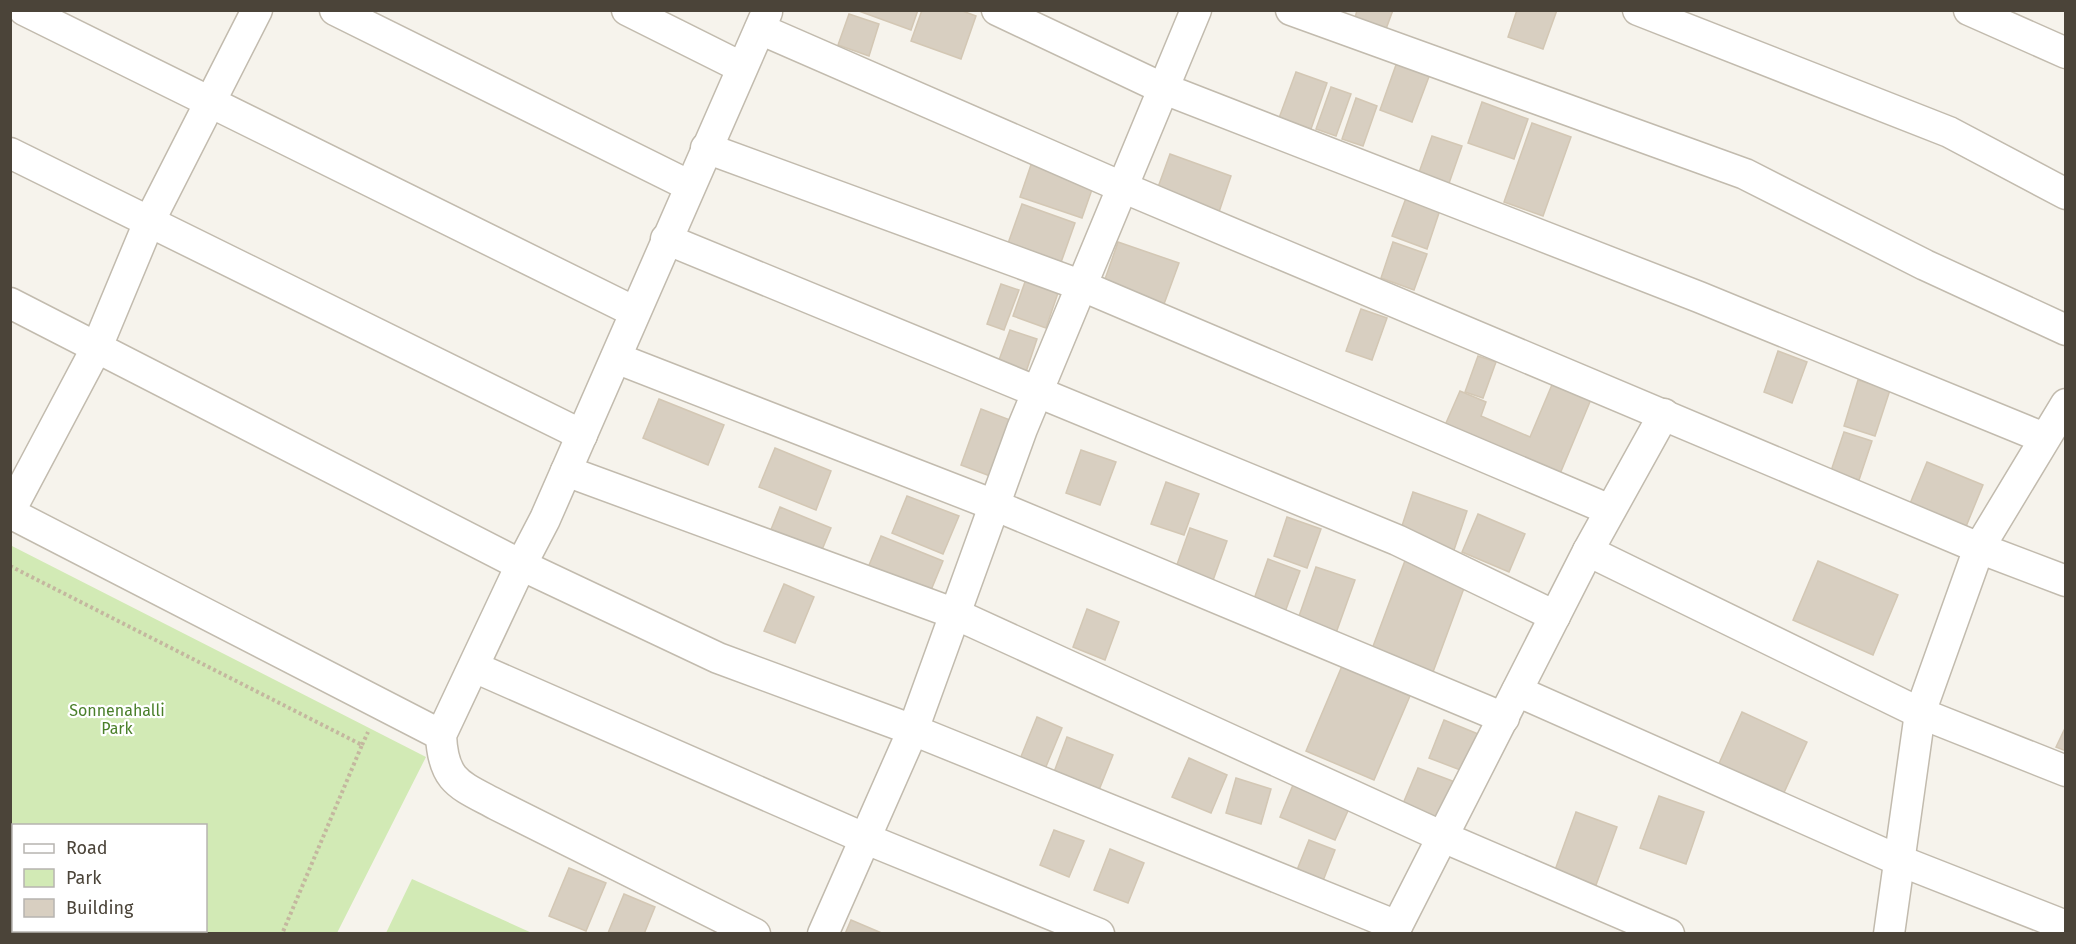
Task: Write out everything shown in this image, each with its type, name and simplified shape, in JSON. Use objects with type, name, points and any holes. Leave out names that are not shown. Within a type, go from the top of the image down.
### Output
[{"type":"street","points":[[24,10],[635,312]]},
{"type":"street","points":[[257,10],[149,222],[97,347],[10,512],[441,735]]},
{"type":"street","points":[[335,10],[690,186]]},
{"type":"street","points":[[627,10],[741,67]]},
{"type":"street","points":[[997,10],[1162,87],[1699,297],[2044,438]]},
{"type":"street","points":[[823,933],[913,730],[953,613],[1037,393],[1162,87],[1196,10]]},
{"type":"street","points":[[1291,10],[1745,174],[1925,265],[2066,330]]},
{"type":"street","points":[[1638,10],[1949,132],[2066,194]]},
{"type":"street","points":[[1969,10],[2066,53]]},
{"type":"street","points":[[755,933],[461,785],[444,765],[441,735],[566,471],[741,67],[764,20],[1122,187],[1979,548],[2066,581]]},
{"type":"street","points":[[706,148],[1080,285],[1610,510]]},
{"type":"street","points":[[10,153],[582,435]]},
{"type":"street","points":[[666,239],[1397,540],[1556,616]]},
{"type":"street","points":[[10,303],[521,565],[718,658],[913,730],[1395,930],[1588,551],[1664,414]]},
{"type":"street","points":[[616,358],[994,506],[1504,718]]},
{"type":"street","points":[[1888,933],[1913,774],[1920,713],[1979,548],[2066,404]]},
{"type":"street","points":[[566,471],[953,613],[1443,837],[1669,933]]},
{"type":"street","points":[[1588,551],[1920,713],[2066,771]]},
{"type":"street","points":[[474,667],[864,838],[1100,933]]},
{"type":"street","points":[[1517,691],[1898,860],[2066,926]]},
{"type":"path","points":[[10,566],[362,746],[282,933]]},
{"type":"green space","name":"Sonnenahalli Park","points":[[10,545],[426,757],[337,933],[11,933]]},
{"type":"green space","points":[[412,879],[532,933],[386,933]]},
{"type":"building","points":[[856,10],[918,10],[911,30]]},
{"type":"building","points":[[922,10],[960,10],[976,16],[961,59],[911,41]]},
{"type":"building","points":[[1357,10],[1393,10],[1386,29],[1355,18]]},
{"type":"building","points":[[1517,10],[1557,10],[1543,49],[1508,37]]},
{"type":"building","points":[[849,14],[879,24],[869,56],[838,45]]},
{"type":"building","points":[[1397,62],[1430,74],[1412,122],[1380,110]]},
{"type":"building","points":[[1296,72],[1327,83],[1311,129],[1279,118]]},
{"type":"building","points":[[1331,87],[1351,94],[1336,136],[1316,129]]},
{"type":"building","points":[[1356,98],[1377,106],[1363,146],[1342,139]]},
{"type":"building","points":[[1482,102],[1528,119],[1514,159],[1468,143]]},
{"type":"building","points":[[1532,123],[1571,137],[1543,216],[1504,202]]},
{"type":"building","points":[[1432,136],[1462,146],[1447,189],[1417,178]]},
{"type":"building","points":[[1170,154],[1231,176],[1219,212],[1157,190]]},
{"type":"building","points":[[1033,159],[1095,181],[1082,218],[1020,197]]},
{"type":"building","points":[[1406,198],[1440,210],[1427,249],[1392,236]]},
{"type":"building","points":[[1022,204],[1075,223],[1059,268],[1006,249]]},
{"type":"building","points":[[1118,242],[1179,263],[1164,304],[1104,282]]},
{"type":"building","points":[[1393,242],[1427,254],[1414,290],[1381,278]]},
{"type":"building","points":[[1026,279],[1059,290],[1046,328],[1013,316]]},
{"type":"building","points":[[1001,284],[1019,290],[1004,330],[987,324]]},
{"type":"building","points":[[1361,309],[1387,318],[1372,360],[1346,351]]},
{"type":"building","points":[[1010,330],[1037,339],[1024,378],[996,368]]},
{"type":"building","points":[[1778,351],[1807,362],[1792,403],[1764,392]]},
{"type":"building","points":[[1478,356],[1496,362],[1483,398],[1465,392]]},
{"type":"building","points":[[1554,380],[1592,397],[1557,481],[1442,432],[1460,391],[1486,402],[1481,416],[1530,437]]},
{"type":"building","points":[[1858,380],[1890,390],[1875,436],[1844,426]]},
{"type":"building","points":[[659,399],[724,425],[708,465],[643,438]]},
{"type":"building","points":[[981,409],[1018,423],[998,479],[961,465]]},
{"type":"building","points":[[1844,432],[1872,441],[1859,480],[1831,471]]},
{"type":"building","points":[[775,448],[831,471],[816,510],[759,487]]},
{"type":"building","points":[[1081,450],[1116,462],[1100,505],[1066,493]]},
{"type":"building","points":[[1927,462],[1983,485],[1965,529],[1909,506]]},
{"type":"building","points":[[1166,482],[1199,494],[1184,535],[1151,524]]},
{"type":"building","points":[[1413,492],[1467,511],[1454,550],[1400,532]]},
{"type":"building","points":[[907,496],[959,516],[943,554],[892,533]]},
{"type":"building","points":[[780,507],[831,528],[817,562],[766,542]]},
{"type":"building","points":[[1478,514],[1525,534],[1509,572],[1462,552]]},
{"type":"building","points":[[1287,517],[1321,529],[1307,568],[1274,556]]},
{"type":"building","points":[[1190,528],[1227,541],[1211,586],[1174,573]]},
{"type":"building","points":[[881,536],[943,561],[927,600],[865,575]]},
{"type":"building","points":[[1406,558],[1467,580],[1433,672],[1372,649]]},
{"type":"building","points":[[1268,559],[1300,571],[1285,612],[1253,602]]},
{"type":"building","points":[[1818,561],[1898,595],[1873,655],[1793,620]]},
{"type":"building","points":[[1316,567],[1355,580],[1336,633],[1298,619]]},
{"type":"building","points":[[784,584],[814,597],[795,643],[764,631]]},
{"type":"building","points":[[1087,609],[1119,622],[1105,660],[1073,647]]},
{"type":"building","points":[[1342,666],[1410,696],[1374,780],[1306,751]]},
{"type":"building","points":[[1742,712],[1807,742],[1782,797],[1717,768]]},
{"type":"building","points":[[1037,717],[1062,728],[1045,769],[1020,759]]},
{"type":"building","points":[[1444,720],[1478,734],[1463,771],[1429,758]]},
{"type":"building","points":[[2066,726],[2066,751],[2056,747]]},
{"type":"building","points":[[1067,737],[1113,755],[1099,790],[1054,772]]},
{"type":"building","points":[[1189,758],[1227,775],[1211,813],[1172,797]]},
{"type":"building","points":[[1418,768],[1455,782],[1440,821],[1402,806]]},
{"type":"building","points":[[1236,778],[1271,789],[1261,824],[1226,813]]},
{"type":"building","points":[[1295,780],[1351,804],[1335,840],[1280,817]]},
{"type":"building","points":[[1659,796],[1704,812],[1686,864],[1640,848]]},
{"type":"building","points":[[1576,812],[1617,827],[1596,885],[1555,870]]},
{"type":"building","points":[[1054,830],[1084,841],[1069,877],[1040,865]]},
{"type":"building","points":[[1309,840],[1335,850],[1319,891],[1293,880]]},
{"type":"building","points":[[1110,849],[1144,863],[1128,903],[1094,890]]},
{"type":"building","points":[[569,868],[606,883],[586,931],[549,916]]},
{"type":"building","points":[[624,894],[655,907],[644,934],[608,933]]},
{"type":"building","points":[[851,920],[884,934],[845,934]]}]
